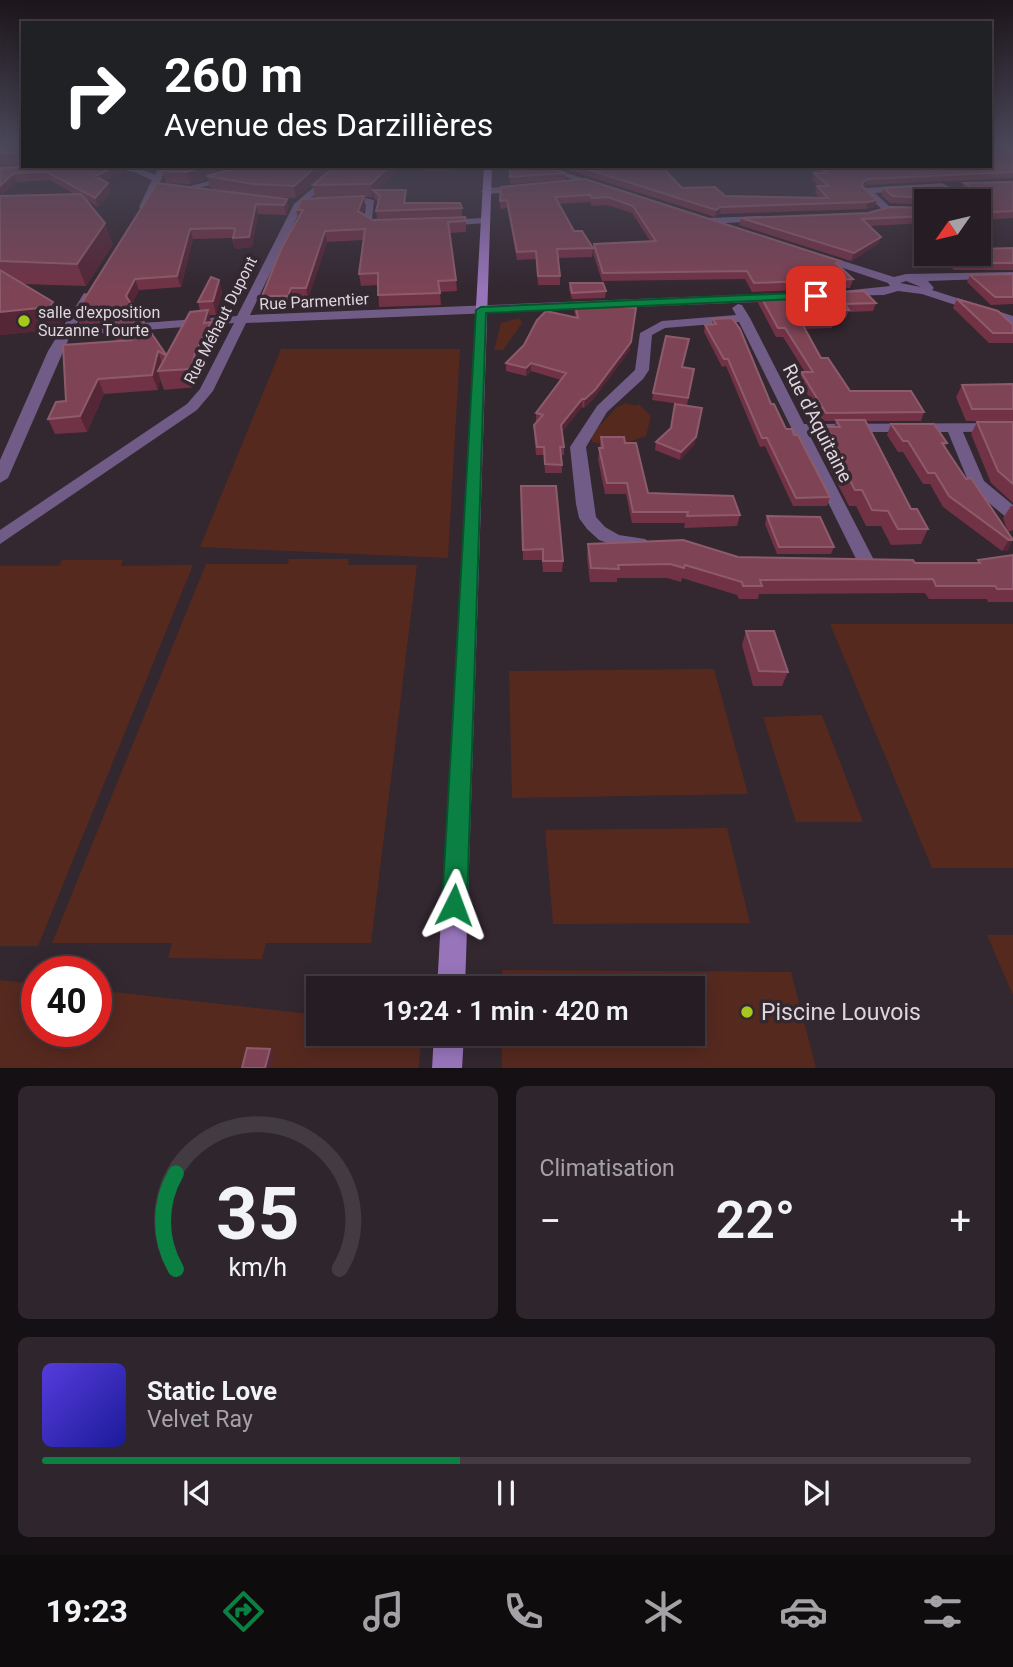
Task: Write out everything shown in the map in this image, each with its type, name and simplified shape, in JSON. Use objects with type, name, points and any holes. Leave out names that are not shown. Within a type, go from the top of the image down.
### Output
[{"type":"street","points":[[135,221],[153,192]]},
{"type":"street","points":[[202,192],[209,193]]},
{"type":"street","name":"Rue Méhaut Dupont","points":[[0,538],[192,407],[206,391],[242,320],[293,204],[309,192]]},
{"type":"street","points":[[452,976],[486,192]]},
{"type":"street","points":[[868,192],[887,209]]},
{"type":"street","points":[[334,202],[368,201],[373,205],[367,219],[369,224],[396,225]]},
{"type":"street","points":[[293,204],[321,203]]},
{"type":"street","points":[[873,214],[887,209],[914,210]]},
{"type":"street","points":[[694,217],[746,234]]},
{"type":"street","points":[[707,221],[778,218]]},
{"type":"street","points":[[436,223],[484,221]]},
{"type":"street","points":[[812,255],[914,292],[949,282],[1013,275]]},
{"type":"street","points":[[830,295],[884,292],[900,278],[1013,286]]},
{"type":"street","points":[[911,278],[921,281],[925,289],[1013,320]]},
{"type":"street","points":[[949,282],[949,293],[961,303]]},
{"type":"street","points":[[0,478],[65,333],[92,288]]},
{"type":"street","name":"Rue Parmentier","points":[[65,333],[467,308],[481,310],[802,296]]},
{"type":"street","name":"Rue d'Aquitaine","points":[[735,300],[868,564]]},
{"type":"street","points":[[660,545],[634,546],[607,538],[587,517],[578,447],[604,406],[637,379],[646,363],[646,332],[675,323],[744,318]]},
{"type":"street","points":[[799,428],[1013,428]]},
{"type":"street","points":[[954,428],[977,484],[1013,514]]},
{"type":"street","points":[[447,1068],[448,1046]]},
{"type":"shaded area","points":[[519,318],[522,323],[503,350],[494,350],[501,323]]},
{"type":"shaded area","points":[[281,349],[460,349],[448,558],[200,547]]},
{"type":"shaded area","points":[[626,403],[636,406],[639,404],[651,416],[646,436],[617,446],[592,442],[591,435],[617,407]]},
{"type":"shaded area","points":[[289,559],[349,559],[348,565],[417,565],[371,943],[266,943],[262,959],[168,958],[172,943],[52,943],[206,564],[288,564]]},
{"type":"shaded area","points":[[62,560],[123,560],[121,566],[193,565],[38,946],[0,946],[0,566],[59,566]]},
{"type":"shaded area","points":[[830,624],[1013,624],[1013,868],[932,868]]},
{"type":"shaded area","points":[[714,669],[748,794],[512,798],[509,671]]},
{"type":"shaded area","points":[[822,715],[863,822],[796,822],[763,717]]},
{"type":"shaded area","points":[[727,828],[750,923],[553,924],[545,830]]},
{"type":"shaded area","points":[[987,935],[1013,935],[1013,995]]},
{"type":"shaded area","name":"Piscine Louvois","points":[[502,970],[791,972],[816,1068],[502,1068],[502,1046],[705,1046],[705,976],[502,976]]},
{"type":"shaded area","points":[[0,980],[21,982],[21,1047],[112,1047],[112,992],[306,1014],[306,1046],[420,1046],[419,1068],[0,1068]]},
{"type":"building","points":[[84,192],[100,192],[95,198]]},
{"type":"building","points":[[151,192],[229,192],[287,199],[284,205],[256,204],[249,237],[233,238],[235,229],[230,228],[190,229],[177,276],[135,279],[126,296],[134,309],[75,314]]},
{"type":"building","points":[[375,192],[406,192],[404,203],[460,203],[462,208],[376,211],[380,196]]},
{"type":"building","points":[[501,192],[625,192],[840,261],[836,263],[853,279],[754,283],[747,271],[603,273],[594,244],[656,241],[633,206],[608,197],[592,198],[590,195],[555,197],[574,231],[582,231],[593,248],[557,249],[560,276],[538,276],[536,251],[517,252],[507,200],[500,201]]},
{"type":"building","points":[[659,192],[720,192],[725,196],[828,198],[822,192],[868,192],[877,200],[721,207],[716,210]]},
{"type":"building","points":[[888,192],[914,192],[914,197],[892,196]]},
{"type":"building","points":[[991,192],[1013,192],[1013,211],[991,212]]},
{"type":"building","points":[[81,194],[105,223],[77,264],[0,261],[0,196]]},
{"type":"building","points":[[364,196],[358,211],[373,220],[465,217],[466,221],[448,222],[456,280],[438,281],[440,293],[378,295],[378,273],[359,274],[365,229],[325,231],[306,288],[291,288],[288,296],[262,296],[282,247],[303,210],[296,210],[302,199]]},
{"type":"building","points":[[890,207],[914,208],[914,217],[862,219],[881,237],[854,253],[741,218],[868,213]]},
{"type":"building","points":[[1013,248],[1013,263],[991,263],[991,249]]},
{"type":"building","points":[[0,270],[53,302],[49,307],[0,312]]},
{"type":"building","points":[[1013,274],[1013,297],[995,297],[970,275]]},
{"type":"building","points":[[211,277],[219,280],[213,301],[198,302]]},
{"type":"building","points":[[570,283],[603,283],[606,291],[572,293]]},
{"type":"building","points":[[864,291],[876,303],[845,304],[849,310],[828,310],[834,320],[800,320],[821,358],[828,358],[850,391],[911,391],[924,412],[826,413],[801,372],[813,372],[785,328],[778,328],[760,295]]},
{"type":"building","points":[[957,299],[998,311],[1013,325],[1013,333],[993,333]]},
{"type":"building","points":[[610,302],[611,306],[636,308],[631,342],[595,390],[582,399],[561,425],[564,447],[560,447],[562,465],[545,464],[544,447],[537,447],[534,425],[543,415],[536,413],[566,373],[531,363],[526,368],[506,363],[524,345],[537,320],[546,311],[578,318],[575,304]]},
{"type":"building","points":[[208,310],[204,323],[211,322],[195,353],[191,369],[158,371],[190,312]]},
{"type":"building","points":[[141,318],[167,356],[158,351],[152,375],[98,379],[80,416],[48,419],[56,402],[66,401],[63,345],[133,340],[111,330],[116,320]]},
{"type":"building","points":[[732,318],[740,329],[771,404],[774,404],[786,429],[792,429],[794,435],[798,435],[830,497],[796,498],[767,438],[762,438],[728,359],[724,359],[705,325],[716,324],[713,319]]},
{"type":"building","points":[[666,336],[689,339],[682,367],[694,369],[688,398],[653,393]]},
{"type":"building","points":[[1013,384],[1013,409],[972,409],[962,385]]},
{"type":"building","points":[[675,404],[702,408],[696,437],[681,452],[656,442],[671,428]]},
{"type":"building","points":[[836,420],[865,420],[911,509],[917,509],[928,529],[898,529],[888,511],[872,510],[862,490],[855,490],[821,427],[840,427]]},
{"type":"building","points":[[977,422],[1013,422],[1013,484],[998,471]]},
{"type":"building","points":[[891,424],[934,424],[947,443],[942,443],[966,479],[971,478],[1013,540],[1009,540],[949,496],[935,473],[928,473],[908,441],[903,441]]},
{"type":"building","points":[[601,437],[624,437],[625,443],[636,443],[648,493],[733,496],[740,515],[687,516],[688,512],[633,512],[627,483],[607,483],[599,448],[603,448]]},
{"type":"building","points":[[521,486],[556,486],[563,561],[543,561],[543,549],[523,550]]},
{"type":"building","points":[[767,516],[820,517],[834,547],[779,547]]},
{"type":"building","points":[[683,540],[738,557],[980,563],[978,560],[1013,555],[1013,589],[997,589],[995,586],[936,586],[933,579],[760,580],[762,586],[743,586],[742,582],[685,565],[684,568],[670,564],[618,565],[619,569],[591,568],[588,544]]},
{"type":"building","points":[[746,631],[774,631],[788,672],[759,671]]},
{"type":"building","points":[[247,1048],[270,1049],[265,1068],[242,1068]]},
{"type":"place","name":"salle d'exposition Suzanne Tourte","points":[[24,321]]},
{"type":"place","name":"Piscine Louvois","points":[[747,1012]]},
{"type":"route","points":[[454,905],[481,310],[816,296]]}]
